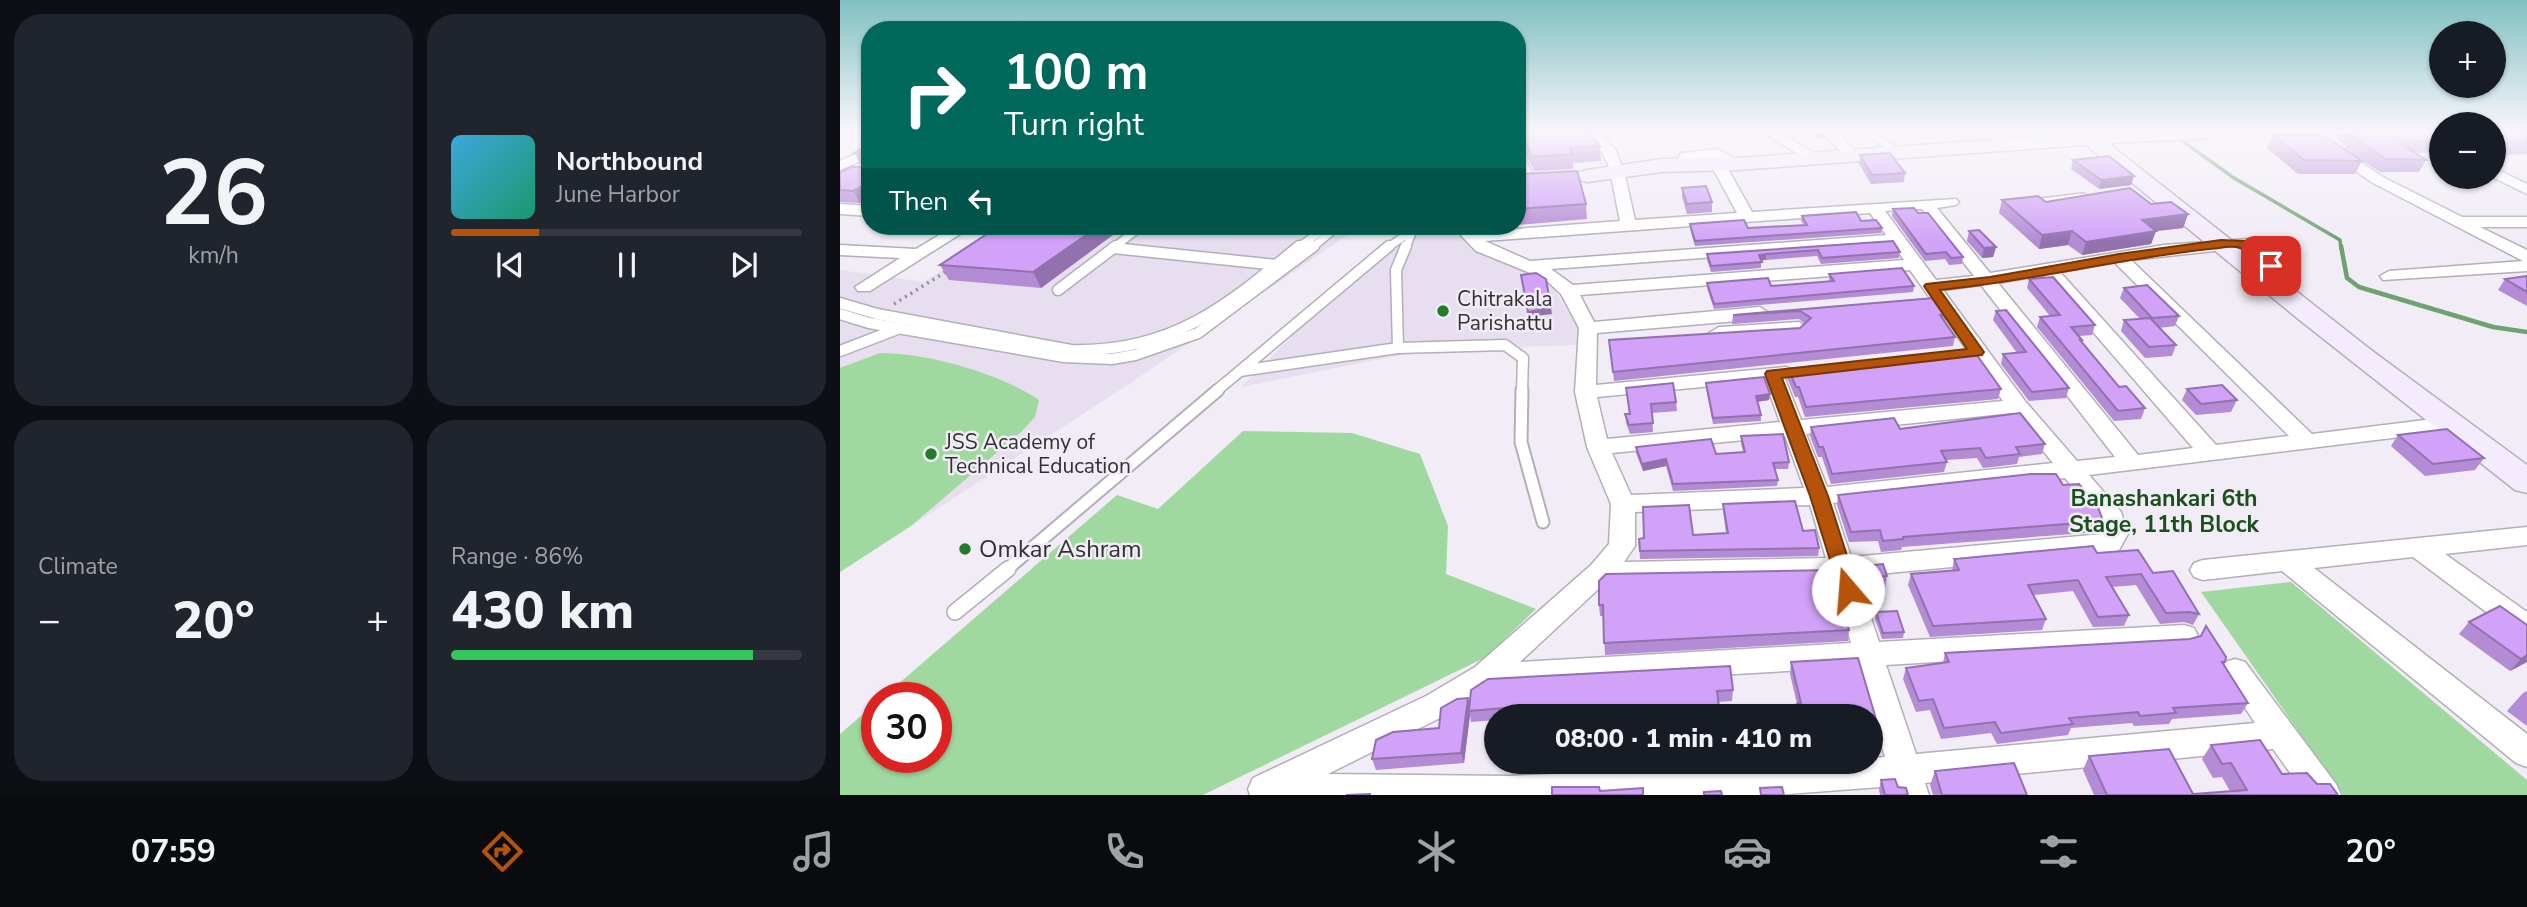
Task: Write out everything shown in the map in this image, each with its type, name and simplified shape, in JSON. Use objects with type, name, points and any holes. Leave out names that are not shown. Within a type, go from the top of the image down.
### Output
[{"type":"main road","points":[[1526,180],[1653,169]]},
{"type":"main road","points":[[1617,173],[1670,169]]},
{"type":"main road","points":[[2131,169],[2146,189],[2232,244],[2527,464]]},
{"type":"main road","points":[[2144,169],[2449,424],[2527,481]]},
{"type":"street","points":[[840,169],[860,173]]},
{"type":"street","points":[[1616,169],[1628,224]]},
{"type":"street","points":[[1728,169],[1747,217]]},
{"type":"street","points":[[2361,169],[2527,257]]},
{"type":"street","points":[[2506,179],[2527,190]]},
{"type":"street","points":[[1526,229],[1951,202]]},
{"type":"street","points":[[1926,204],[1990,281],[2132,463]]},
{"type":"street","points":[[1600,572],[1841,568],[2110,543],[2116,534],[2112,518],[2017,406],[1875,208]]},
{"type":"street","points":[[840,209],[861,210]]},
{"type":"street","points":[[2459,222],[2527,222]]},
{"type":"street","points":[[864,288],[950,235]]},
{"type":"street","points":[[1259,792],[1437,705],[1485,676],[1600,572],[1622,546],[1623,504],[1598,447],[1585,392],[1588,335],[1569,291],[1551,275],[1482,247],[1468,235]]},
{"type":"street","points":[[1528,266],[1898,239]]},
{"type":"street","points":[[1911,301],[1934,292],[2049,270],[2232,244]]},
{"type":"street","points":[[840,250],[919,254]]},
{"type":"street","points":[[2119,258],[2307,441]]},
{"type":"street","points":[[1569,291],[1916,264]]},
{"type":"street","points":[[2389,276],[2527,266]]},
{"type":"street","points":[[2049,270],[2210,453]]},
{"type":"street","points":[[1588,335],[1801,319]]},
{"type":"street","points":[[1949,355],[1976,352]]},
{"type":"street","points":[[1585,392],[1800,372]]},
{"type":"street","points":[[1773,374],[1819,496],[1909,782]]},
{"type":"street","points":[[1598,447],[2017,406]]},
{"type":"street","points":[[1623,504],[1819,496],[2071,470],[2449,424]]},
{"type":"street","points":[[2203,570],[2527,536]]},
{"type":"street","points":[[2418,548],[2527,627]]},
{"type":"street","points":[[2288,562],[2527,754]]},
{"type":"street","points":[[1485,676],[2184,636]]},
{"type":"street","points":[[2235,671],[2325,795]]},
{"type":"street","points":[[1259,792],[1507,791],[1746,782],[1909,782],[2282,734]]},
{"type":"lane","points":[[2022,204],[2087,196]]},
{"type":"lane","points":[[1058,290],[1130,235]]},
{"type":"lane","points":[[841,315],[900,328],[1089,359],[1128,352],[1190,327],[1316,235]]},
{"type":"lane","points":[[840,303],[877,314],[1071,350],[1156,350],[1198,333],[1291,266],[1327,235]]},
{"type":"lane","points":[[955,612],[1405,235]]},
{"type":"lane","points":[[1398,348],[1396,270],[1412,235]]},
{"type":"lane","points":[[1113,248],[1291,266]]},
{"type":"lane","points":[[841,315],[861,309]]},
{"type":"lane","points":[[840,351],[900,328]]},
{"type":"lane","points":[[1241,371],[1398,348],[1505,345],[1522,358],[1521,442],[1544,522]]},
{"type":"path","points":[[877,314],[957,265]]},
{"type":"shaded area","name":"JSS Academy of Technical Education","points":[[997,235],[1348,235],[1132,382],[840,572],[840,270],[924,282]]},
{"type":"shaded area","name":"Chitrakala Parishattu","points":[[1395,235],[1458,235],[1477,250],[1546,276],[1578,328],[1577,345],[1430,349],[1241,387]]},
{"type":"green space","points":[[880,353],[919,357],[962,366],[1004,381],[1039,400],[1035,417],[1021,432],[911,526],[840,572],[840,368]]},
{"type":"green space","points":[[1243,431],[1352,433],[1420,454],[1448,526],[1446,574],[1536,609],[1486,657],[1203,795],[840,795],[840,734],[861,716],[861,773],[952,773],[952,682],[901,682],[1117,495],[1158,509]]},
{"type":"green space","points":[[2291,582],[2527,780],[2527,795],[2343,795],[2201,592]]},
{"type":"building","points":[[861,169],[861,187],[853,191],[840,190],[840,172]]},
{"type":"building","points":[[1868,169],[1902,169],[1905,173],[1872,175]]},
{"type":"building","points":[[2086,169],[2125,169],[2134,176],[2101,180]]},
{"type":"building","points":[[1577,171],[1586,204],[1526,208],[1526,174]]},
{"type":"building","points":[[1706,186],[1712,202],[1687,204],[1682,188]]},
{"type":"building","points":[[2130,188],[2151,204],[2171,202],[2188,214],[2142,220],[2156,231],[2086,242],[2072,231],[2042,235],[2002,200],[2038,196],[2046,202]]},
{"type":"building","points":[[1914,208],[1918,213],[1928,213],[1963,257],[1951,258],[1946,252],[1926,254],[1893,209]]},
{"type":"building","points":[[1856,212],[1861,221],[1876,220],[1882,228],[1695,241],[1690,224],[1744,220],[1748,228],[1807,225],[1802,216]]},
{"type":"building","points":[[1979,230],[1996,247],[1984,248],[1969,231]]},
{"type":"building","points":[[985,235],[1086,235],[1033,272],[940,265]]},
{"type":"building","points":[[1893,241],[1900,252],[1822,258],[1818,250],[1759,255],[1762,262],[1711,266],[1707,254]]},
{"type":"building","points":[[1902,268],[1914,286],[1714,304],[1707,283],[1768,278],[1771,286],[1834,281],[1829,274]]},
{"type":"building","points":[[1536,273],[1546,279],[1551,308],[1528,312],[1521,275]]},
{"type":"building","points":[[2527,276],[2527,292],[2505,279]]},
{"type":"building","points":[[2053,277],[2095,325],[2071,327],[2080,340],[2119,387],[2126,386],[2145,408],[2118,411],[2040,317],[2060,315],[2029,279]]},
{"type":"building","points":[[2147,285],[2179,316],[2152,318],[2124,288]]},
{"type":"building","points":[[1934,298],[1946,315],[1940,315],[1955,337],[1613,372],[1609,340],[1800,328],[1811,318],[1800,311],[1733,315]]},
{"type":"building","points":[[2006,310],[2069,388],[2032,392],[2003,354],[2026,352],[1996,311]]},
{"type":"building","points":[[2150,318],[2176,345],[2149,347],[2124,320]]},
{"type":"building","points":[[1974,351],[2001,389],[1806,407],[1789,370]]},
{"type":"building","points":[[1764,377],[1770,394],[1756,396],[1761,415],[1713,418],[1706,383]]},
{"type":"building","points":[[1673,383],[1676,402],[1651,404],[1653,423],[1629,425],[1625,414],[1630,414],[1626,388]]},
{"type":"building","points":[[2222,385],[2237,400],[2201,404],[2187,389]]},
{"type":"building","points":[[2020,413],[2045,444],[2016,447],[2020,454],[1986,458],[1980,448],[1941,451],[1947,462],[1832,474],[1823,447],[1819,447],[1811,427],[1894,418],[1900,429]]},
{"type":"building","points":[[2447,429],[2484,458],[2433,464],[2398,435]]},
{"type":"building","points":[[1783,434],[1789,462],[1773,463],[1778,480],[1673,484],[1666,459],[1642,464],[1636,447],[1711,439],[1716,454],[1745,452],[1741,436]]},
{"type":"building","points":[[2031,474],[2056,474],[2063,485],[2079,484],[2098,507],[2103,521],[1903,537],[1883,541],[1880,530],[1851,532],[1838,495]]},
{"type":"building","points":[[1795,501],[1803,531],[1815,530],[1819,548],[1640,551],[1639,539],[1644,538],[1643,507],[1689,505],[1693,535],[1728,533],[1723,504]]},
{"type":"building","points":[[2093,546],[2097,553],[2138,550],[2153,573],[2173,571],[2199,614],[2166,613],[2141,574],[2106,577],[2129,615],[2098,617],[2078,580],[2028,585],[2046,619],[1933,626],[1911,574],[1959,570],[1954,559]]},
{"type":"building","points":[[1883,564],[1887,576],[1867,578],[1863,566]]},
{"type":"building","points":[[1832,570],[1849,630],[1604,643],[1599,581],[1606,574]]},
{"type":"building","points":[[2500,606],[2527,625],[2527,655],[2521,659],[2469,622]]},
{"type":"building","points":[[1897,611],[1904,632],[1883,633],[1876,612]]},
{"type":"building","points":[[2206,626],[2226,657],[2225,662],[2222,662],[2248,703],[2173,708],[2176,713],[2140,716],[2138,712],[2069,718],[2073,724],[2001,733],[1995,722],[1944,728],[1933,699],[1919,701],[1906,668],[1949,662],[1945,653],[2190,639],[2201,636]]},
{"type":"building","points":[[1858,658],[1872,704],[1797,704],[1801,703],[1791,662]]},
{"type":"building","points":[[1730,666],[1733,690],[1717,691],[1719,704],[1484,704],[1484,710],[1469,711],[1471,690],[1488,679]]},
{"type":"building","points":[[1468,698],[1461,753],[1372,759],[1376,740],[1393,732],[1439,728],[1441,708],[1457,699]]},
{"type":"building","points":[[2260,740],[2282,774],[2307,773],[2317,784],[2330,784],[2338,795],[2107,795],[2089,756],[2169,749],[2193,794],[2247,790],[2231,763],[2222,764],[2211,745]]},
{"type":"building","points":[[2014,763],[2027,795],[1942,795],[1935,771]]},
{"type":"building","points":[[1895,779],[1898,787],[1906,788],[1908,795],[1885,795],[1881,780]]},
{"type":"building","points":[[1552,787],[1599,787],[1600,791],[1643,788],[1643,795],[1552,795]]},
{"type":"building","points":[[1782,787],[1784,795],[1761,795],[1760,788]]},
{"type":"building","points":[[1721,791],[1722,795],[1704,795],[1704,792]]},
{"type":"waterway","points":[[2222,169],[2340,240],[2341,248]]},
{"type":"waterway","points":[[2341,246],[2347,278],[2359,287],[2493,327],[2527,332]]},
{"type":"place","name":"Chitrakala Parishattu","points":[[1443,311]]},
{"type":"place","name":"JSS Academy of Technical Education","points":[[931,454]]},
{"type":"place","name":"Omkar Ashram","points":[[965,549]]},
{"type":"district","name":"Banashankari 6th Stage, 11th Block","points":[[2164,511]]},
{"type":"route","points":[[1848,590],[1819,496],[1773,374],[1976,352],[1931,286],[1990,281],[2119,258],[2221,244],[2242,243],[2271,266]]}]
